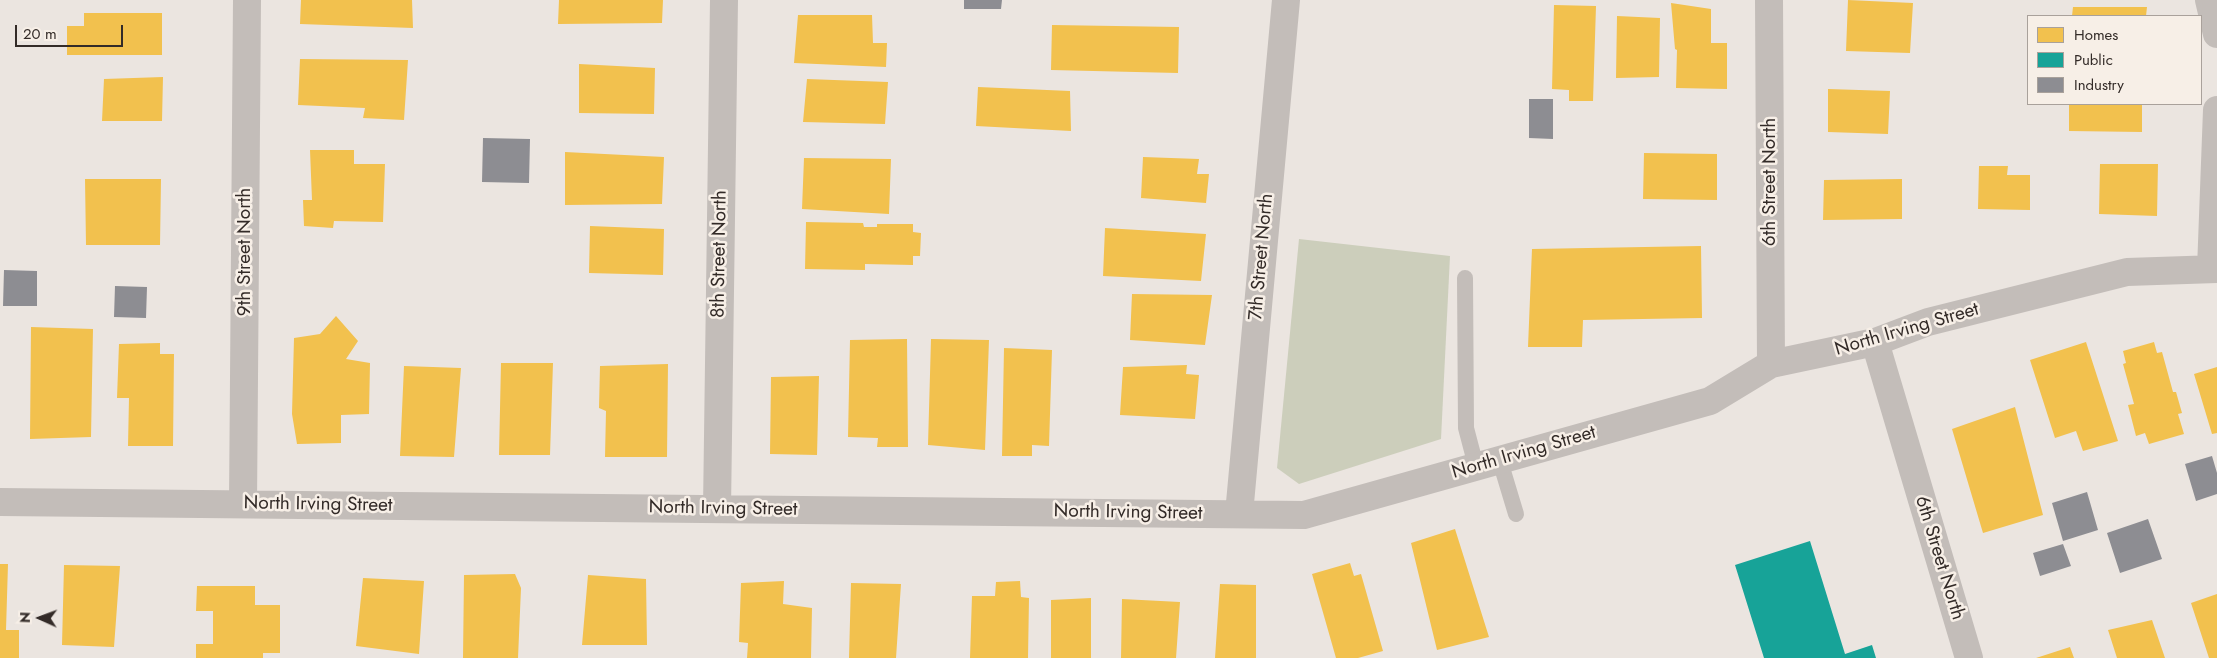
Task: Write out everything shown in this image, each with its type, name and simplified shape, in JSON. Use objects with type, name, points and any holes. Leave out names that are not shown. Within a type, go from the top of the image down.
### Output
[{"type":"street","name":"9th Street North","points":[[242,504],[247,0]]},
{"type":"street","name":"8th Street North","points":[[717,509],[724,0]]},
{"type":"street","name":"7th Street North","points":[[1239,514],[1286,0]]},
{"type":"street","name":"6th Street North","points":[[1769,0],[1770,364]]},
{"type":"street","points":[[2210,0],[2217,34]]},
{"type":"street","points":[[2214,269],[2217,110]]},
{"type":"street","name":"North Irving Street","points":[[0,502],[1304,515],[1710,400],[1770,364],[1874,342],[1928,322],[2126,272],[2214,269]]},
{"type":"street","name":"6th Street North","points":[[1874,342],[1969,658]]},
{"type":"lane","points":[[1465,278],[1466,428],[1516,514]]},
{"type":"green space","points":[[1299,239],[1450,256],[1441,439],[1299,484],[1277,468]]},
{"type":"building: Homes","points":[[301,0],[412,0],[413,28],[300,24]]},
{"type":"building: Homes","points":[[559,0],[663,0],[662,23],[558,24]]},
{"type":"building: Homes","points":[[1848,0],[1913,3],[1910,53],[1846,51]]},
{"type":"building: Homes","points":[[1671,3],[1711,9],[1711,43],[1727,43],[1727,89],[1676,88],[1677,50],[1675,49]]},
{"type":"building: Homes","points":[[1554,5],[1596,6],[1593,101],[1569,101],[1569,90],[1552,89]]},
{"type":"building: Homes","points":[[2073,7],[2147,7],[2146,15],[2072,15]]},
{"type":"building: Homes","points":[[84,13],[162,13],[162,55],[67,55],[67,26],[84,26]]},
{"type":"building: Homes","points":[[798,15],[872,15],[873,43],[887,43],[886,67],[794,63]]},
{"type":"building: Homes","points":[[1617,16],[1660,18],[1659,77],[1616,78]]},
{"type":"building: Homes","points":[[1052,25],[1179,27],[1178,73],[1051,70]]},
{"type":"building: Homes","points":[[300,59],[408,60],[404,120],[363,118],[365,108],[298,105]]},
{"type":"building: Homes","points":[[579,64],[655,68],[654,114],[579,113]]},
{"type":"building: Homes","points":[[163,77],[162,121],[102,121],[104,79]]},
{"type":"building: Homes","points":[[807,79],[888,82],[885,124],[803,122]]},
{"type":"building: Homes","points":[[978,87],[1070,91],[1071,131],[976,126]]},
{"type":"building: Homes","points":[[1828,89],[1890,91],[1888,134],[1828,132]]},
{"type":"building: Homes","points":[[2069,105],[2142,105],[2142,132],[2069,131]]},
{"type":"building: Homes","points":[[310,150],[354,150],[354,164],[385,164],[383,222],[334,221],[333,228],[304,226],[303,200],[312,200]]},
{"type":"building: Homes","points":[[565,152],[664,157],[662,204],[565,205]]},
{"type":"building: Homes","points":[[1644,153],[1717,154],[1717,200],[1643,199]]},
{"type":"building: Homes","points":[[1143,157],[1199,159],[1197,174],[1209,174],[1206,203],[1141,198]]},
{"type":"building: Homes","points":[[804,158],[891,159],[889,214],[802,209]]},
{"type":"building: Homes","points":[[2100,164],[2158,164],[2157,216],[2099,214]]},
{"type":"building: Homes","points":[[1979,166],[2008,166],[2007,175],[2030,175],[2030,210],[1978,209]]},
{"type":"building: Homes","points":[[85,179],[161,179],[160,245],[86,245]]},
{"type":"building: Homes","points":[[1902,179],[1902,219],[1823,220],[1824,180]]},
{"type":"building: Homes","points":[[806,222],[863,223],[864,227],[877,227],[877,224],[913,224],[913,232],[921,233],[920,256],[913,256],[913,265],[865,264],[865,270],[805,269]]},
{"type":"building: Homes","points":[[590,226],[664,229],[663,275],[589,273]]},
{"type":"building: Homes","points":[[1105,228],[1206,234],[1201,281],[1103,276]]},
{"type":"building: Homes","points":[[1701,246],[1702,318],[1583,320],[1582,347],[1528,347],[1532,249]]},
{"type":"building: Homes","points":[[1132,294],[1212,295],[1205,345],[1130,340]]},
{"type":"building: Homes","points":[[336,316],[358,341],[346,359],[370,363],[369,414],[341,415],[341,443],[297,444],[292,414],[294,338],[320,334]]},
{"type":"building: Homes","points":[[31,327],[93,329],[91,437],[30,439]]},
{"type":"building: Homes","points":[[907,339],[908,447],[877,447],[878,438],[848,437],[850,340]]},
{"type":"building: Homes","points":[[931,339],[989,340],[985,450],[928,445]]},
{"type":"building: Homes","points":[[2086,342],[2118,441],[2083,451],[2076,431],[2055,438],[2030,360]]},
{"type":"building: Homes","points":[[2154,342],[2157,353],[2162,352],[2173,392],[2176,392],[2182,413],[2178,414],[2184,434],[2149,444],[2145,433],[2136,436],[2128,405],[2134,404],[2123,364],[2126,363],[2123,351]]},
{"type":"building: Homes","points":[[160,343],[160,354],[174,354],[173,446],[128,446],[129,398],[117,398],[119,344]]},
{"type":"building: Homes","points":[[1004,348],[1052,350],[1049,446],[1032,445],[1032,456],[1002,456]]},
{"type":"building: Homes","points":[[501,363],[553,363],[550,455],[499,455]]},
{"type":"building: Homes","points":[[668,364],[667,457],[605,457],[606,411],[599,408],[600,366]]},
{"type":"building: Homes","points":[[1187,365],[1186,374],[1199,375],[1195,419],[1120,415],[1123,367]]},
{"type":"building: Homes","points":[[404,366],[461,368],[454,457],[400,456]]},
{"type":"building: Homes","points":[[2217,367],[2217,433],[2212,434],[2194,374]]},
{"type":"building: Homes","points":[[819,376],[817,455],[770,454],[771,377]]},
{"type":"building: Homes","points":[[2015,407],[2043,515],[1983,533],[1952,429]]},
{"type":"building: Homes","points":[[1455,529],[1489,637],[1437,650],[1411,543]]},
{"type":"building: Homes","points":[[1350,563],[1354,576],[1361,574],[1383,651],[1358,658],[1336,658],[1312,574]]},
{"type":"building: Homes","points":[[0,564],[8,564],[6,630],[19,630],[19,658],[0,658]]},
{"type":"building: Homes","points":[[64,565],[120,566],[114,647],[62,645]]},
{"type":"building: Homes","points":[[515,574],[521,588],[518,658],[463,658],[464,575]]},
{"type":"building: Homes","points":[[588,575],[646,579],[647,645],[582,645]]},
{"type":"building: Homes","points":[[363,578],[424,581],[419,654],[356,646]]},
{"type":"building: Homes","points":[[784,581],[783,604],[812,608],[811,658],[747,658],[748,643],[739,642],[741,583]]},
{"type":"building: Homes","points":[[1020,581],[1021,597],[1029,598],[1028,658],[970,658],[972,596],[995,596],[996,582]]},
{"type":"building: Homes","points":[[851,583],[901,584],[896,658],[849,658]]},
{"type":"building: Homes","points":[[1220,584],[1256,585],[1256,658],[1215,658]]},
{"type":"building: Homes","points":[[197,586],[255,586],[255,605],[280,605],[280,653],[263,653],[263,658],[196,658],[196,644],[213,644],[213,611],[196,611]]},
{"type":"building: Homes","points":[[2217,594],[2217,658],[2209,658],[2191,603]]},
{"type":"building: Homes","points":[[1091,598],[1091,658],[1051,658],[1051,600]]},
{"type":"building: Homes","points":[[1122,599],[1180,602],[1176,658],[1121,658]]},
{"type":"building: Homes","points":[[2152,620],[2165,658],[2117,658],[2108,630]]},
{"type":"building: Homes","points":[[2070,647],[2074,658],[2036,658]]},
{"type":"building: Public","points":[[1810,541],[1845,654],[1872,645],[1876,658],[1764,658],[1735,565]]},
{"type":"building: Industry","points":[[964,0],[1002,0],[1001,9],[964,9]]},
{"type":"building: Industry","points":[[1529,99],[1553,99],[1553,139],[1529,138]]},
{"type":"building: Industry","points":[[483,138],[530,139],[529,183],[482,182]]},
{"type":"building: Industry","points":[[4,270],[37,271],[37,306],[3,306]]},
{"type":"building: Industry","points":[[115,286],[147,287],[146,318],[114,317]]},
{"type":"building: Industry","points":[[2212,456],[2217,473],[2217,494],[2196,501],[2185,464]]},
{"type":"building: Industry","points":[[2087,492],[2098,530],[2063,541],[2052,503]]},
{"type":"building: Industry","points":[[2148,519],[2162,559],[2120,573],[2107,533]]},
{"type":"building: Industry","points":[[2063,544],[2071,566],[2040,576],[2033,553]]}]
